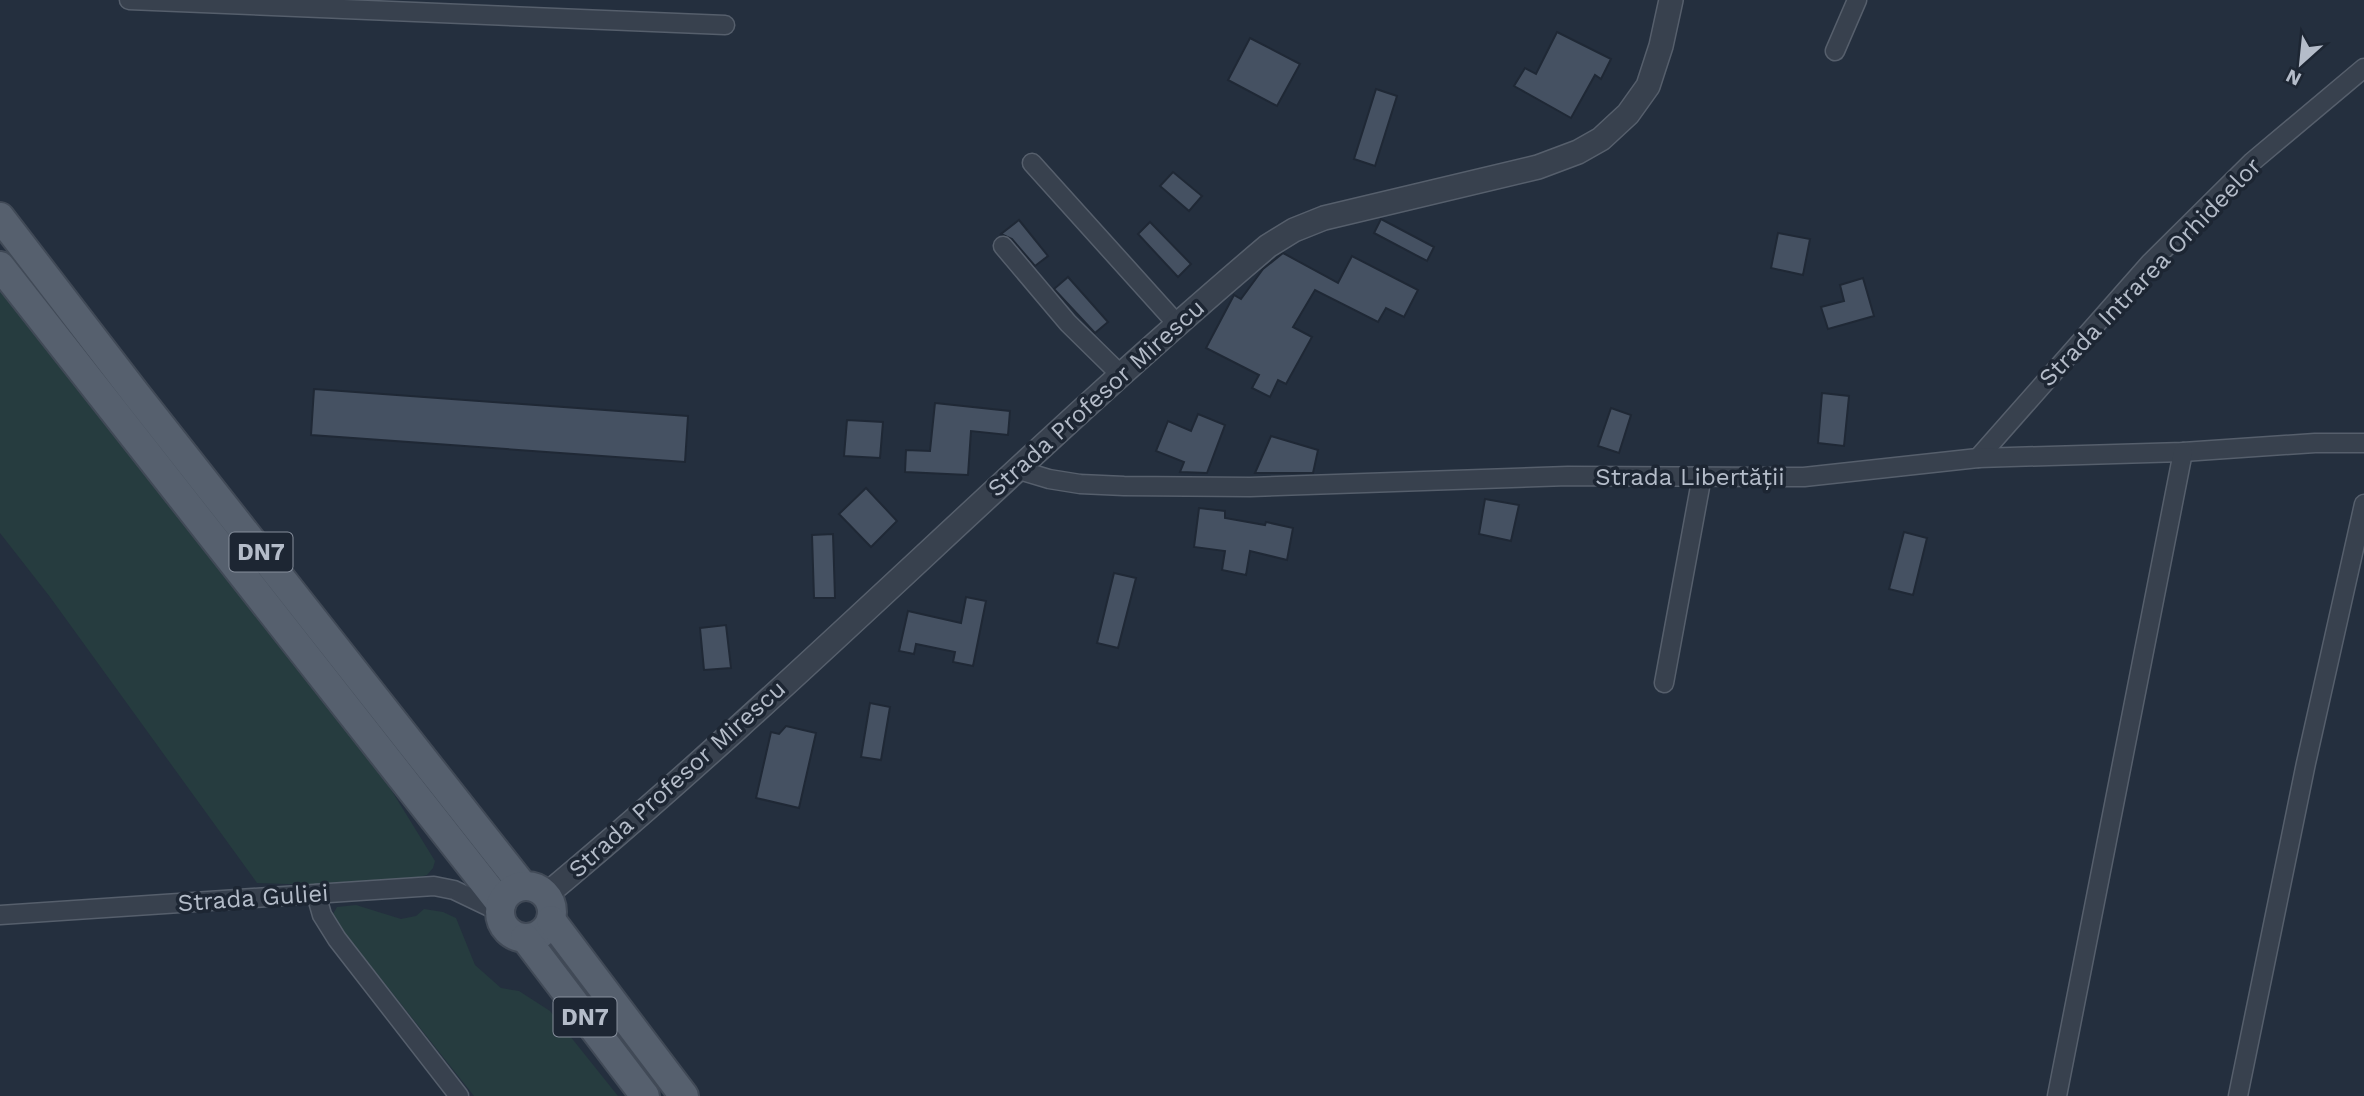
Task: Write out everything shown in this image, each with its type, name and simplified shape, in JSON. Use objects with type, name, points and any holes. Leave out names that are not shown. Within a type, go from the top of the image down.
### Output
[{"type":"main road","name":"DN7","points":[[0,217],[136,394],[540,900],[684,1096]]},
{"type":"main road","name":"DN7","points":[[0,266],[501,908],[505,927],[525,938],[645,1096]]},
{"type":"main road","points":[[501,908],[508,893],[540,900],[547,929],[525,938]]},
{"type":"street","points":[[129,0],[725,25]]},
{"type":"street","name":"Strada Profesor Mirescu","points":[[540,900],[680,780],[1016,469],[1268,246],[1294,230],[1324,218],[1538,167],[1578,152],[1601,139],[1628,114],[1648,86],[1661,46],[1671,0]]},
{"type":"street","points":[[1835,51],[1857,0]]},
{"type":"street","name":"Strada Intrarea Orhideelor","points":[[1978,458],[2150,263],[2252,162],[2364,68]]},
{"type":"street","points":[[1032,163],[1178,326]]},
{"type":"street","points":[[1003,246],[1068,323],[1122,376]]},
{"type":"street","name":"Strada Libertății","points":[[1016,469],[1049,479],[1080,484],[1124,486],[1250,487],[1529,477],[1804,477],[1978,458],[2364,443]]},
{"type":"street","points":[[2057,1096],[2183,452]]},
{"type":"street","points":[[1664,683],[1702,476]]},
{"type":"street","points":[[2238,1096],[2306,763],[2364,504]]},
{"type":"street","name":"Strada Guliei","points":[[0,915],[434,886],[454,890],[501,908]]},
{"type":"street","points":[[316,894],[322,915],[337,939],[459,1096]]},
{"type":"green space","points":[[0,289],[382,775],[435,861],[427,875],[412,879],[318,885],[257,883],[50,597],[0,533]]},
{"type":"green space","points":[[356,905],[401,919],[416,916],[424,909],[443,912],[456,918],[475,965],[501,988],[519,991],[550,1011],[618,1096],[474,1096],[336,922],[333,914],[337,907]]},
{"type":"building","points":[[1557,32],[1611,59],[1601,79],[1595,75],[1571,118],[1514,86],[1525,68],[1536,74]]},
{"type":"building","points":[[1250,38],[1300,64],[1277,106],[1228,80]]},
{"type":"building","points":[[1376,89],[1397,96],[1375,166],[1354,159]]},
{"type":"building","points":[[1173,172],[1202,196],[1189,211],[1160,186]]},
{"type":"building","points":[[1381,219],[1434,247],[1427,261],[1374,233]]},
{"type":"building","points":[[1019,220],[1048,256],[1035,266],[1012,239],[1001,234]]},
{"type":"building","points":[[1150,222],[1191,264],[1178,277],[1138,234]]},
{"type":"building","points":[[1778,233],[1810,239],[1803,275],[1771,268]]},
{"type":"building","points":[[1283,253],[1338,283],[1352,256],[1418,290],[1404,317],[1386,308],[1378,322],[1315,290],[1293,327],[1312,337],[1286,384],[1278,380],[1270,397],[1252,388],[1259,375],[1206,348],[1234,295],[1241,299],[1263,269]]},
{"type":"building","points":[[1068,277],[1108,322],[1095,333],[1054,289]]},
{"type":"building","points":[[1863,278],[1874,316],[1828,329],[1821,307],[1844,301],[1840,285]]},
{"type":"building","points":[[314,389],[688,416],[685,462],[311,435]]},
{"type":"building","points":[[1822,393],[1849,396],[1844,446],[1818,443]]},
{"type":"building","points":[[935,403],[1010,411],[1008,435],[971,431],[968,475],[905,472],[906,450],[930,451]]},
{"type":"building","points":[[1611,408],[1631,415],[1619,453],[1598,446]]},
{"type":"building","points":[[1198,414],[1225,425],[1207,473],[1180,472],[1184,462],[1156,451],[1168,421],[1191,431]]},
{"type":"building","points":[[847,420],[883,422],[880,458],[844,456]]},
{"type":"building","points":[[1271,436],[1318,450],[1313,473],[1255,473]]},
{"type":"building","points":[[866,488],[897,521],[871,547],[839,514]]},
{"type":"building","points":[[1485,499],[1519,505],[1511,541],[1479,534]]},
{"type":"building","points":[[1199,508],[1225,511],[1225,518],[1293,528],[1287,560],[1250,551],[1246,575],[1222,570],[1225,551],[1194,547]]},
{"type":"building","points":[[1904,532],[1927,538],[1913,595],[1889,589]]},
{"type":"building","points":[[833,534],[835,598],[814,598],[812,535]]},
{"type":"building","points":[[1114,573],[1136,578],[1118,648],[1097,643]]},
{"type":"building","points":[[966,597],[986,601],[973,666],[953,662],[955,652],[916,644],[914,654],[899,651],[908,611],[961,623]]},
{"type":"building","points":[[726,625],[731,668],[704,670],[700,628]]},
{"type":"building","points":[[870,703],[890,707],[881,760],[861,757]]},
{"type":"building","points":[[786,726],[816,733],[799,808],[756,798],[771,732],[779,734]]}]
